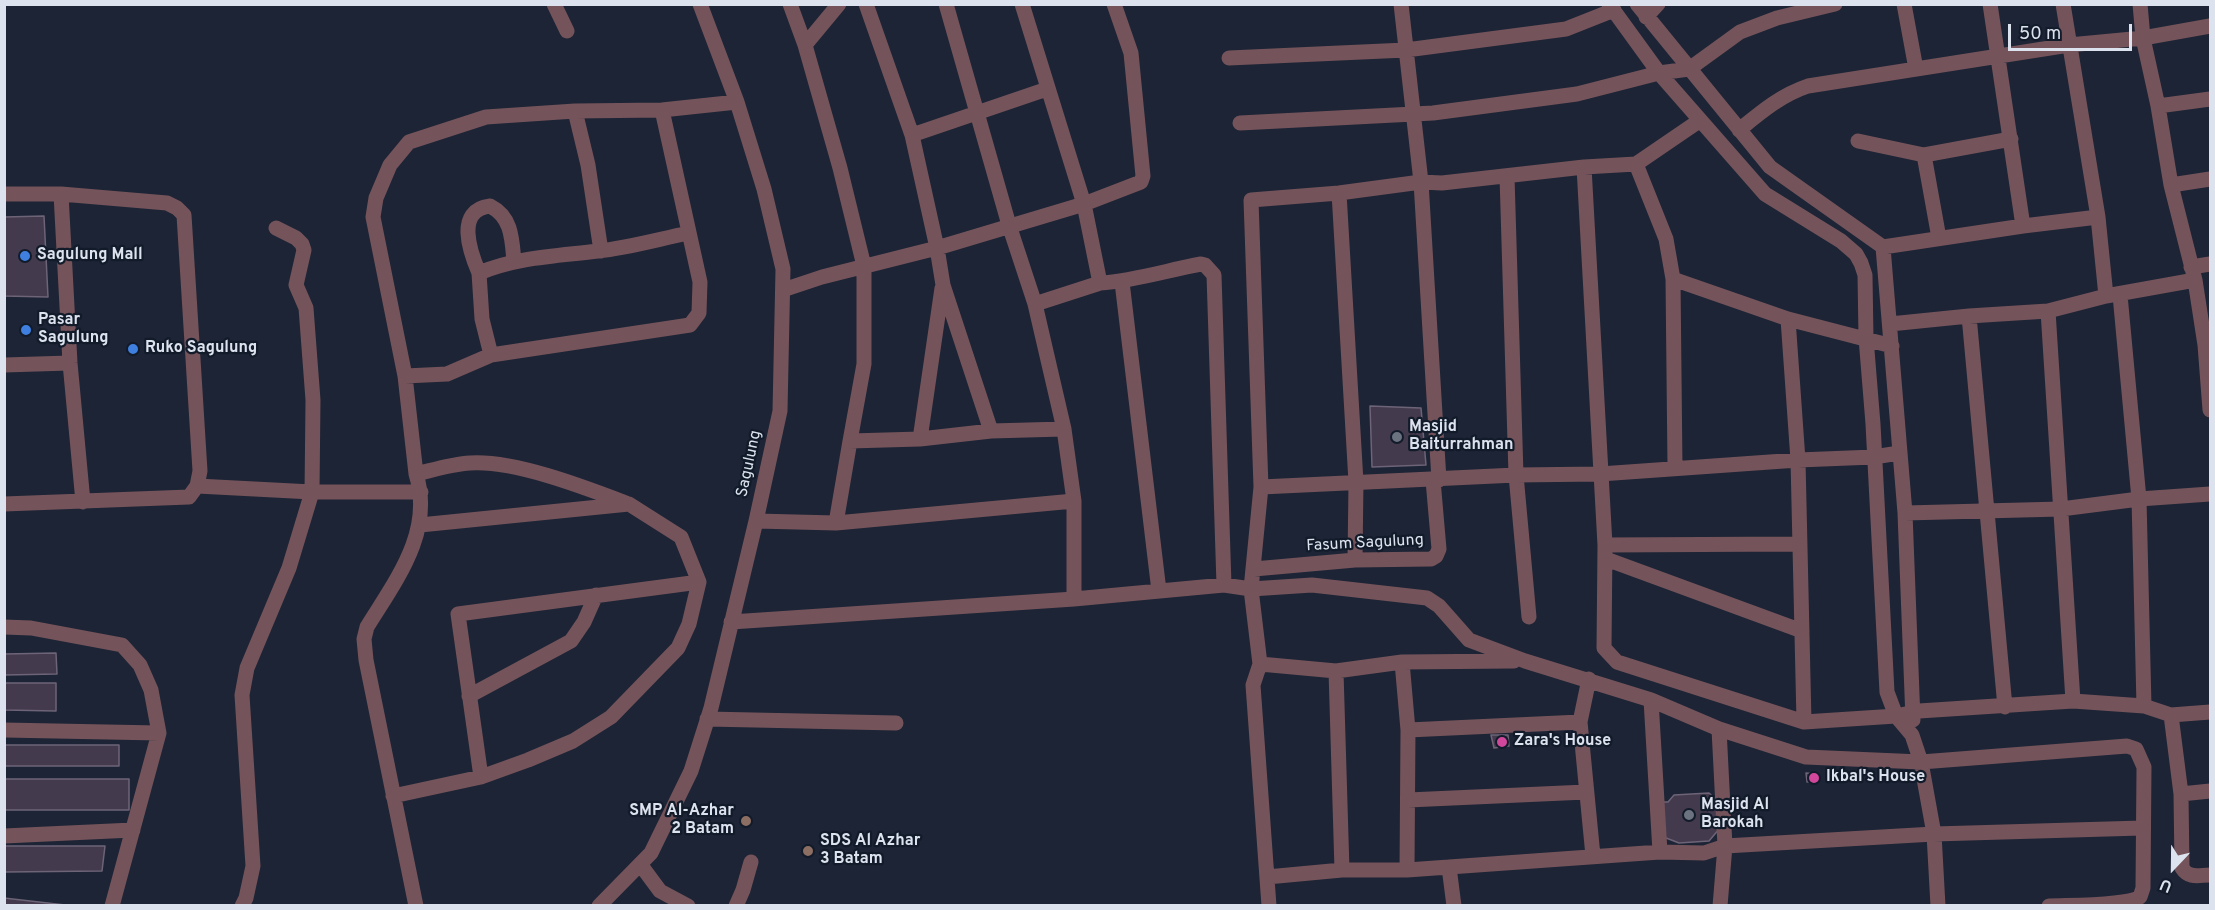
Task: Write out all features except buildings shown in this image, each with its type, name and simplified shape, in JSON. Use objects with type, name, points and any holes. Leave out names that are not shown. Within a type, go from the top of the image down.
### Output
[{"type":"street","points":[[554,4],[567,31]]},
{"type":"street","points":[[790,4],[805,45],[840,168],[864,266],[864,364],[836,523]]},
{"type":"street","points":[[805,45],[839,4]]},
{"type":"street","points":[[866,4],[912,135],[943,285],[991,432]]},
{"type":"street","points":[[946,4],[1009,225],[1035,304],[1064,429],[1074,501],[1074,599]]},
{"type":"street","points":[[1022,4],[1084,204],[1100,283]]},
{"type":"street","points":[[783,290],[822,277],[937,248],[1084,204],[1141,182],[1143,176],[1131,53],[1114,4]]},
{"type":"street","points":[[1401,4],[1421,182],[1436,480]]},
{"type":"street","points":[[1658,4],[1641,11],[1770,167],[1882,248],[1939,237],[2098,217]]},
{"type":"street","points":[[1240,123],[1413,114],[1577,94],[1689,69],[1740,32],[1777,18],[1835,4]]},
{"type":"street","points":[[1904,4],[1916,69]]},
{"type":"street","points":[[1990,4],[2023,226]]},
{"type":"street","points":[[2063,4],[2113,296],[2139,499],[2144,706]]},
{"type":"street","points":[[2140,4],[2143,38],[2158,106],[2171,185],[2208,344],[2211,410]]},
{"type":"street","name":"Sagulung","points":[[599,906],[651,853],[691,771],[707,719],[756,521],[780,411],[783,269],[764,189],[737,102],[703,6]]},
{"type":"street","points":[[1229,58],[1406,50],[1566,29],[1611,7],[1659,74],[1765,194],[1841,242],[1856,254],[1861,263],[1865,275],[1866,338],[1887,692],[1896,716],[1912,735]]},
{"type":"street","points":[[1739,130],[1768,106],[1800,89],[2069,45],[2143,38],[2211,26]]},
{"type":"street","points":[[912,135],[1047,89]]},
{"type":"street","points":[[2158,106],[2211,99]]},
{"type":"street","points":[[416,906],[366,660],[364,639],[366,627],[408,562],[420,525],[421,492],[416,474],[405,376],[373,217],[376,198],[390,165],[409,142],[486,117],[575,111],[662,110],[737,102]]},
{"type":"street","points":[[405,376],[447,374],[491,355],[690,325],[699,313],[700,282],[662,110]]},
{"type":"street","points":[[575,111],[588,165],[601,251]]},
{"type":"street","points":[[1269,906],[1253,685],[1260,664],[1251,589],[1261,487],[1251,200],[1339,193],[1421,182],[1442,183],[1584,167],[1636,164],[1699,121]]},
{"type":"street","points":[[1858,141],[1924,155],[2011,139]]},
{"type":"street","points":[[1924,155],[1939,237]]},
{"type":"street","points":[[1636,164],[1666,239],[1673,279],[1676,468]]},
{"type":"street","points":[[1584,167],[1606,552],[1604,648],[1617,662],[1804,722],[2073,701],[2144,706],[2170,715],[2211,712]]},
{"type":"street","points":[[1507,176],[1516,475],[1528,617]]},
{"type":"street","points":[[2171,185],[2211,179]]},
{"type":"street","points":[[1339,193],[1356,482],[1355,560]]},
{"type":"street","points":[[4,194],[61,194],[167,203],[184,215],[200,471],[197,486],[189,497],[4,504]]},
{"type":"street","points":[[61,194],[70,363],[83,502]]},
{"type":"street","points":[[491,355],[482,319],[479,273],[467,241],[473,214],[478,208],[489,206],[504,216],[510,227],[514,262]]},
{"type":"street","points":[[242,906],[253,866],[242,695],[247,668],[289,568],[312,492],[312,400],[307,319],[306,308],[296,285],[304,250],[296,238],[276,228]]},
{"type":"street","points":[[479,273],[497,265],[601,251],[689,233]]},
{"type":"street","points":[[1882,248],[1905,513],[1912,735],[1921,762],[1934,834],[1938,906]]},
{"type":"street","points":[[1035,304],[1100,283],[1122,282],[1134,277],[1201,264],[1205,265],[1214,275],[1224,585]]},
{"type":"street","points":[[1890,324],[2048,311],[2193,274],[2211,264]]},
{"type":"street","points":[[1673,279],[1788,319],[1892,346]]},
{"type":"street","points":[[1122,282],[1159,591]]},
{"type":"street","points":[[920,439],[943,285]]},
{"type":"street","points":[[1866,303],[1888,301]]},
{"type":"street","points":[[2048,311],[2073,701]]},
{"type":"street","points":[[1969,316],[2005,707]]},
{"type":"street","points":[[1788,319],[1798,460],[1798,544],[1804,722]]},
{"type":"street","points":[[4,365],[70,363]]},
{"type":"street","points":[[850,441],[920,439],[991,432],[1064,429]]},
{"type":"street","points":[[1261,487],[1516,475],[1600,474],[1874,457],[1899,453]]},
{"type":"street","points":[[393,796],[481,777],[528,760],[573,741],[611,717],[678,648],[689,624],[699,582],[681,537],[629,504],[584,487],[505,465],[470,462],[416,474]]},
{"type":"street","name":"Fasum Sagulung","points":[[1254,569],[1355,560],[1431,559],[1436,556],[1439,549],[1436,480]]},
{"type":"street","points":[[197,486],[312,492],[421,492]]},
{"type":"street","points":[[1905,513],[2061,509],[2139,499],[2211,494]]},
{"type":"street","points":[[756,521],[836,523],[1074,501]]},
{"type":"street","points":[[420,525],[629,504]]},
{"type":"street","points":[[1606,552],[1798,544]]},
{"type":"street","points":[[1606,552],[1802,631]]},
{"type":"street","points":[[481,777],[458,614],[699,582]]},
{"type":"street","points":[[731,622],[1074,599],[1224,585],[1251,589],[1312,585],[1427,598],[1439,606],[1469,640],[1525,661],[1651,700],[1719,729],[1806,757],[1921,762],[2127,746],[2136,749],[2144,767],[2143,888],[2140,897],[2134,900],[2049,906]]},
{"type":"street","points":[[469,696],[571,641],[584,622],[596,595]]},
{"type":"street","points":[[4,627],[31,628],[122,645],[140,665],[152,690],[159,733],[112,906]]},
{"type":"street","points":[[1260,664],[1336,671],[1402,662],[1525,661]]},
{"type":"street","points":[[1402,662],[1407,730],[1407,870]]},
{"type":"street","points":[[1336,671],[1342,870]]},
{"type":"street","points":[[1589,680],[1580,722],[1593,856]]},
{"type":"street","points":[[1887,692],[1911,691]]},
{"type":"street","points":[[1651,700],[1660,852]]},
{"type":"street","points":[[2170,715],[2181,794],[2182,868],[2191,876],[2211,874]]},
{"type":"street","points":[[707,719],[896,723]]},
{"type":"street","points":[[1407,730],[1580,722]]},
{"type":"street","points":[[1719,729],[1725,846],[1720,906]]},
{"type":"street","points":[[4,730],[159,733]]},
{"type":"street","points":[[2181,794],[2211,791]]},
{"type":"street","points":[[1408,800],[1586,792]]},
{"type":"street","points":[[1267,877],[1342,870],[1407,870],[1660,852],[1704,853],[1725,846],[1934,834],[2142,828]]},
{"type":"street","points":[[4,836],[133,830]]},
{"type":"street","points":[[736,906],[751,862]]},
{"type":"street","points":[[640,864],[660,891],[688,906]]},
{"type":"street","points":[[1449,867],[1454,906]]},
{"type":"place","name":"Sagulung Mall","points":[[25,256]]},
{"type":"place","name":"Pasar Sagulung","points":[[26,330]]},
{"type":"place","name":"Ruko Sagulung","points":[[133,349]]},
{"type":"place","name":"Masjid Baiturrahman","points":[[1397,437]]},
{"type":"place","name":"Zara's House","points":[[1502,742]]},
{"type":"place","name":"Ikbal's House","points":[[1814,778]]},
{"type":"place","name":"Masjid Al Barokah","points":[[1689,815]]},
{"type":"place","name":"SMP Al-Azhar 2 Batam","points":[[746,821]]},
{"type":"place","name":"SDS Al Azhar 3 Batam","points":[[808,851]]}]
